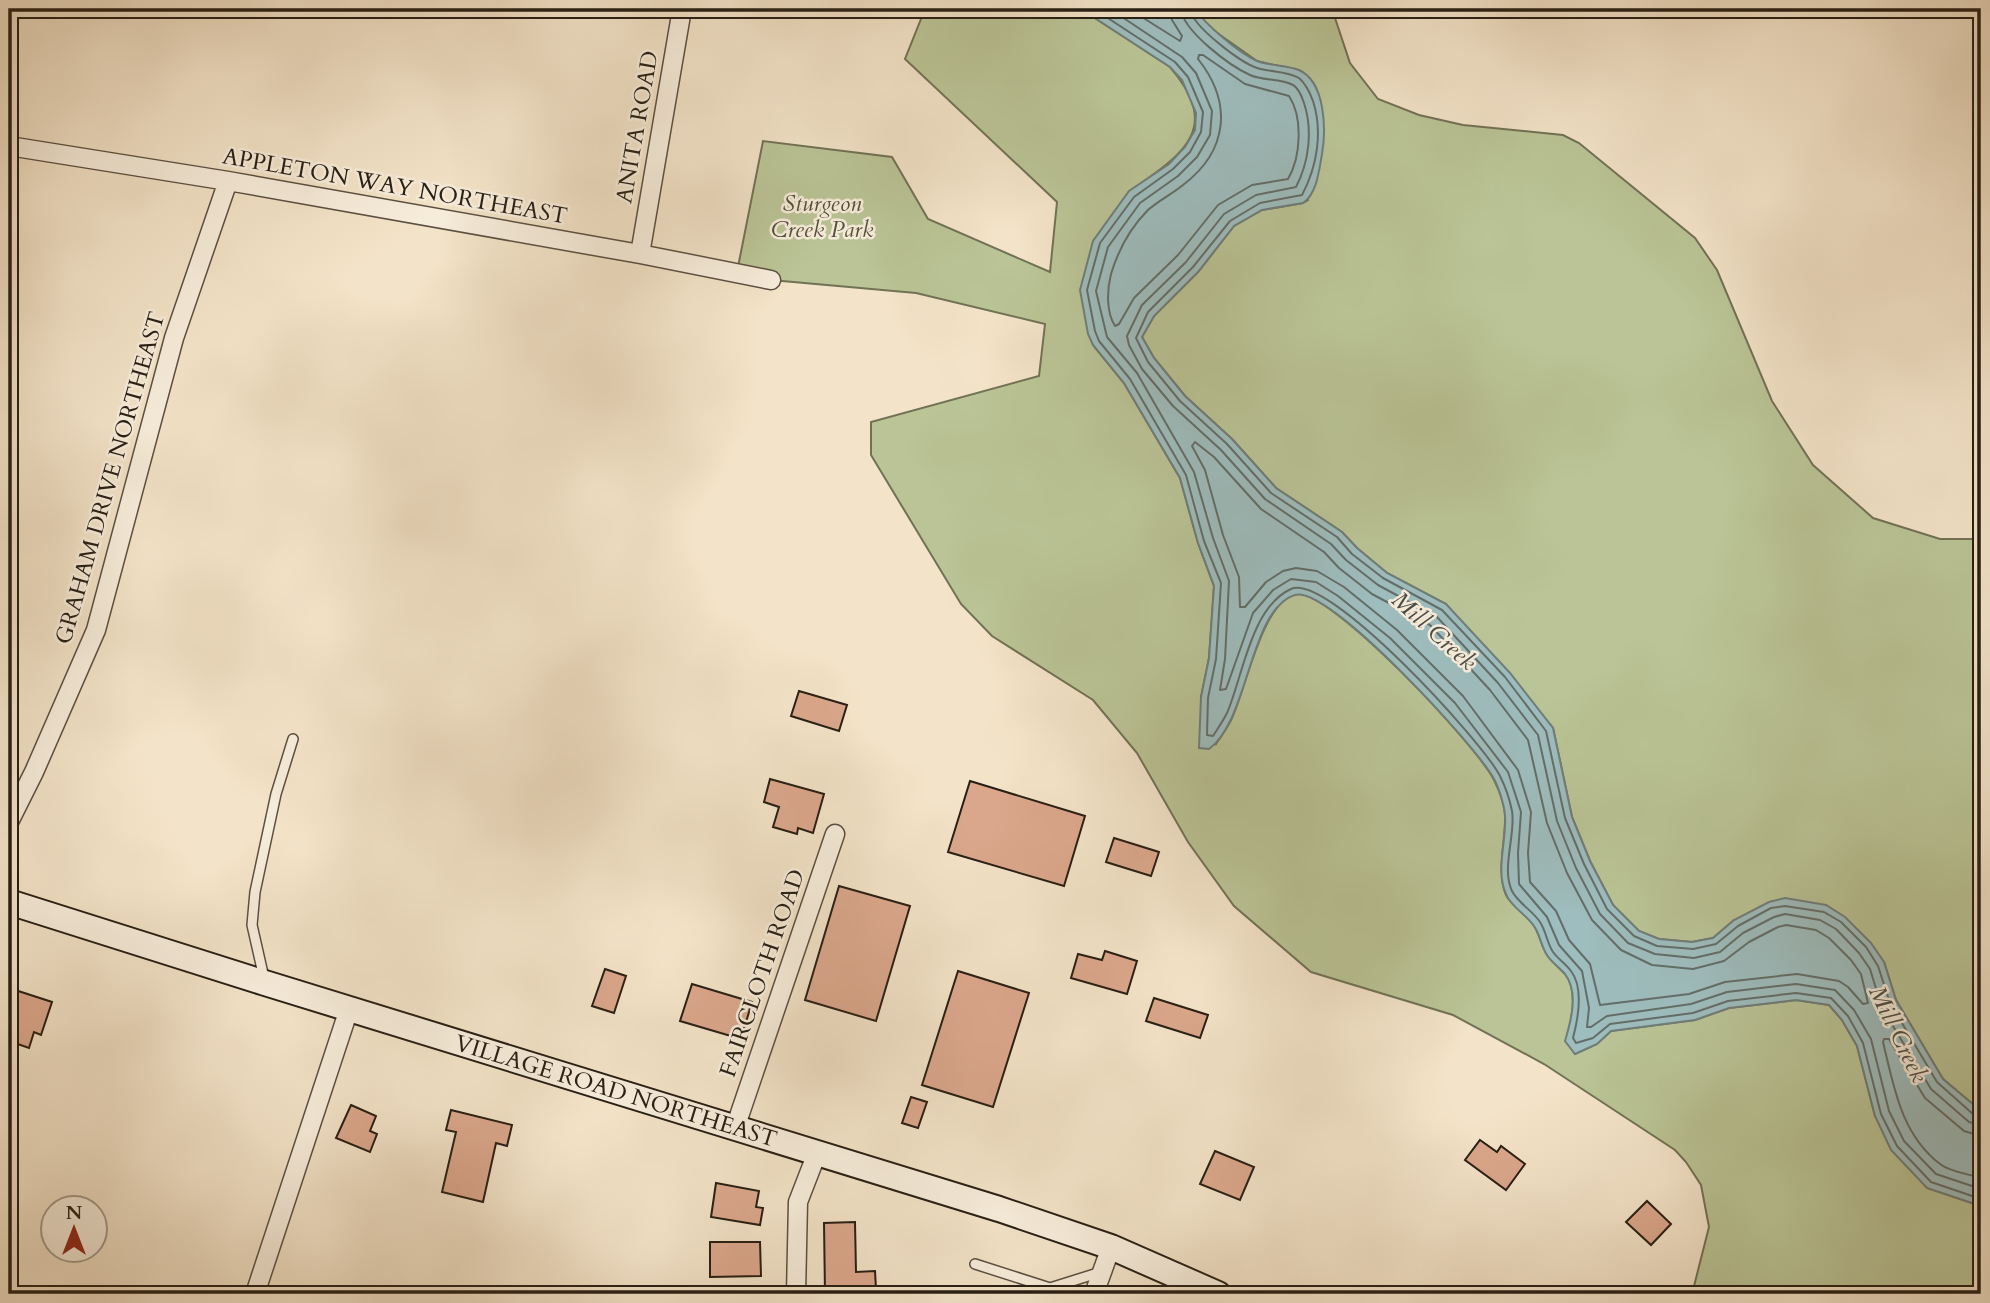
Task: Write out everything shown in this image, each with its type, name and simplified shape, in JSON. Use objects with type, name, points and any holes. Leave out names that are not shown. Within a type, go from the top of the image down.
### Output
[{"type":"main road","name":"VILLAGE ROAD NORTHEAST","points":[[9,901],[265,983],[999,1209],[1111,1247],[1218,1294]]},
{"type":"street","name":"ANITA ROAD","points":[[640,254],[682,9]]},
{"type":"street","name":"APPLETON WAY NORTHEAST","points":[[9,146],[228,181],[771,280]]},
{"type":"street","name":"GRAHAM DRIVE NORTHEAST","points":[[9,822],[34,772],[96,630],[174,338],[228,181]]},
{"type":"street","name":"FAIRCLOTH ROAD","points":[[735,1128],[835,834]]},
{"type":"street","points":[[255,1294],[349,1009]]},
{"type":"street","points":[[796,1294],[798,1202],[817,1153]]},
{"type":"street","points":[[1094,1294],[1111,1247]]},
{"type":"lane","points":[[265,983],[252,925],[255,892],[276,794],[293,739]]},
{"type":"lane","points":[[975,1264],[1053,1291],[1102,1272]]},
{"type":"green space","name":"Sturgeon Creek Park","points":[[925,9],[1081,9],[1170,67],[1186,89],[1194,108],[1194,124],[1189,139],[1179,153],[1129,192],[1093,345],[1124,383],[1180,478],[1198,543],[1214,586],[1209,658],[1201,697],[1216,744],[1232,718],[1265,628],[1284,600],[1296,594],[1314,599],[1339,616],[1402,672],[1461,736],[1494,780],[1505,812],[1503,886],[1509,899],[1534,926],[1547,955],[1569,981],[1573,1007],[1566,1041],[1575,1054],[1597,1044],[1611,1031],[1695,1020],[1729,1008],[1796,1000],[1829,1005],[1842,1020],[1857,1046],[1875,1116],[1927,1188],[1981,1206],[1981,1294],[1692,1294],[1709,1227],[1701,1185],[1675,1150],[1544,1064],[1453,1015],[1311,972],[1234,906],[1188,842],[1137,753],[1093,700],[992,636],[961,604],[871,455],[871,422],[1039,376],[1045,324],[916,293],[771,280],[737,272],[763,141],[892,157],[928,219],[1050,272],[1057,202],[905,59]]},
{"type":"green space","points":[[1196,9],[1332,9],[1350,63],[1378,99],[1419,115],[1463,125],[1563,135],[1579,143],[1695,238],[1717,270],[1772,401],[1813,465],[1873,518],[1940,539],[1981,539],[1981,1111],[1943,1079],[1896,1000],[1884,962],[1734,920],[1713,938],[1692,942],[1659,939],[1639,931],[1613,905],[1590,861],[1572,817],[1553,728],[1446,604],[1387,573],[1342,532],[1276,488],[1232,439],[1185,396],[1154,358],[1142,337],[1154,316],[1198,272],[1234,226],[1262,210],[1308,200],[1301,71],[1257,61],[1206,25]]},
{"type":"water","name":"Mill Creek","points":[[1081,9],[1195,9],[1232,45],[1250,57],[1262,63],[1299,70],[1308,76],[1315,85],[1322,108],[1323,144],[1318,174],[1308,199],[1303,203],[1262,210],[1234,226],[1198,272],[1154,316],[1142,337],[1154,358],[1185,396],[1232,439],[1276,488],[1342,532],[1387,573],[1446,604],[1510,673],[1553,728],[1572,817],[1590,861],[1613,905],[1639,931],[1659,939],[1692,942],[1713,938],[1734,920],[1769,902],[1785,898],[1826,905],[1845,917],[1871,943],[1884,962],[1896,1000],[1943,1079],[1981,1111],[1981,1206],[1927,1188],[1891,1150],[1875,1116],[1857,1046],[1842,1020],[1829,1005],[1796,1000],[1729,1008],[1695,1020],[1611,1031],[1597,1044],[1575,1054],[1565,1041],[1573,998],[1569,981],[1549,958],[1531,922],[1511,903],[1503,885],[1501,865],[1505,815],[1494,779],[1460,735],[1400,671],[1338,615],[1312,598],[1295,595],[1280,604],[1258,642],[1242,691],[1223,734],[1209,749],[1199,748],[1201,697],[1209,658],[1214,586],[1198,543],[1180,478],[1124,383],[1093,345],[1088,334],[1080,290],[1093,241],[1129,191],[1169,164],[1185,147],[1195,130],[1196,113],[1182,80],[1170,67]]},
{"type":"building","points":[[799,691],[847,705],[839,731],[791,716]]},
{"type":"building","points":[[770,779],[824,794],[813,833],[798,828],[797,834],[773,827],[779,807],[764,802]]},
{"type":"building","points":[[970,781],[1085,816],[1064,886],[948,852]]},
{"type":"building","points":[[1114,838],[1159,852],[1151,876],[1106,862]]},
{"type":"building","points":[[839,886],[910,906],[876,1021],[805,1000]]},
{"type":"building","points":[[1105,951],[1137,961],[1127,994],[1071,978],[1078,954],[1102,960]]},
{"type":"building","points":[[605,969],[626,976],[614,1013],[592,1006]]},
{"type":"building","points":[[958,971],[1029,993],[993,1107],[922,1085]]},
{"type":"building","points":[[692,984],[752,1002],[741,1039],[680,1021]]},
{"type":"building","points":[[9,988],[52,1002],[41,1035],[34,1032],[29,1048],[9,1041],[9,1028],[14,1012],[9,1010]]},
{"type":"building","points":[[1154,998],[1208,1015],[1200,1038],[1146,1021]]},
{"type":"building","points":[[911,1097],[927,1102],[918,1128],[902,1123]]},
{"type":"building","points":[[351,1105],[376,1116],[370,1131],[377,1134],[370,1152],[336,1138]]},
{"type":"building","points":[[451,1110],[512,1125],[507,1146],[496,1143],[483,1202],[442,1192],[456,1132],[446,1130]]},
{"type":"building","points":[[1480,1140],[1497,1152],[1501,1146],[1525,1164],[1506,1190],[1465,1160]]},
{"type":"building","points":[[1215,1151],[1254,1167],[1240,1200],[1200,1184]]},
{"type":"building","points":[[716,1183],[759,1191],[756,1207],[763,1208],[760,1225],[711,1217]]},
{"type":"building","points":[[1647,1201],[1671,1224],[1651,1245],[1626,1222]]},
{"type":"building","points":[[855,1222],[856,1272],[875,1271],[876,1289],[868,1289],[868,1294],[825,1294],[824,1223]]},
{"type":"building","points":[[710,1242],[760,1242],[761,1276],[710,1277]]}]
